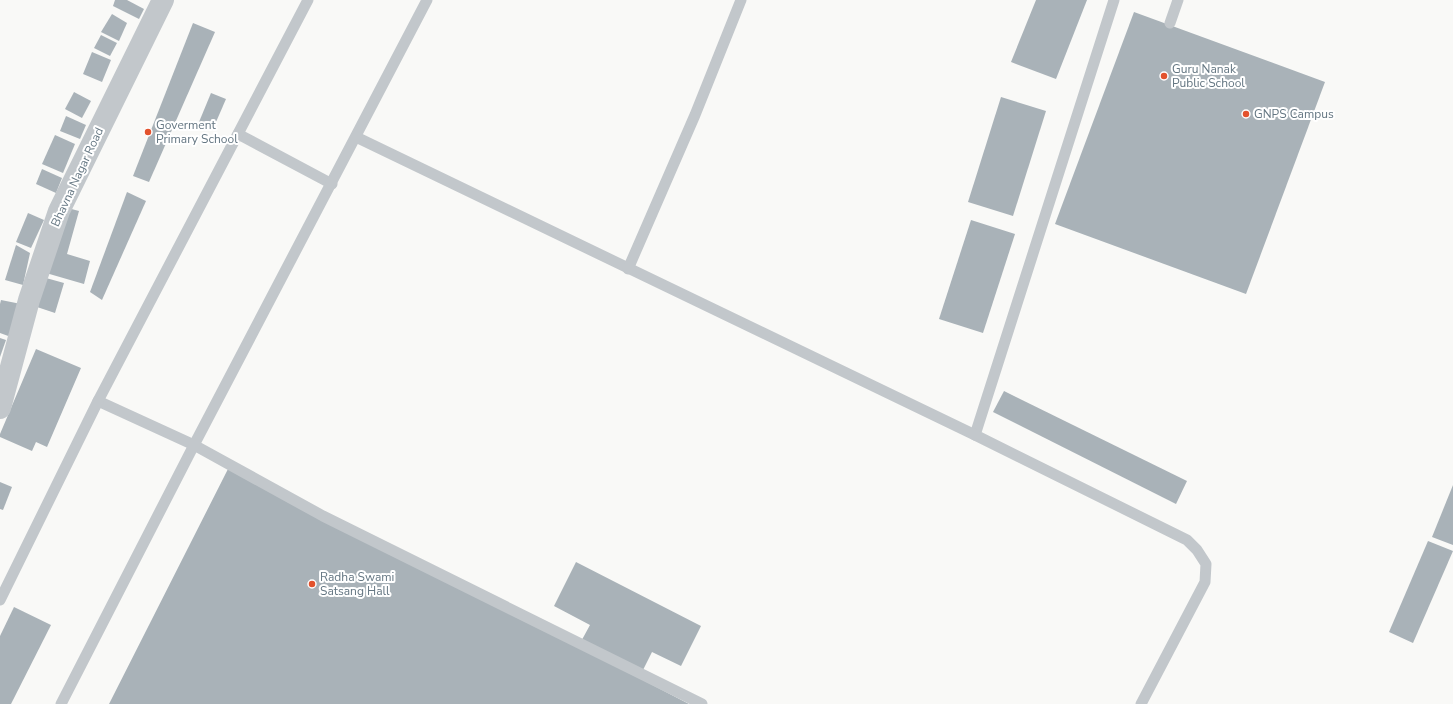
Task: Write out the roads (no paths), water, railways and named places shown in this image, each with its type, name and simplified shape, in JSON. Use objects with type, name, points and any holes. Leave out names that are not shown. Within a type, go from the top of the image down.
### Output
[{"type":"street","name":"Bhavna Nagar Road","points":[[0,408],[29,300],[58,212],[163,0]]},
{"type":"lane","points":[[0,600],[98,401],[308,0]]},
{"type":"lane","points":[[62,704],[194,445],[427,0]]},
{"type":"lane","points":[[628,269],[695,115],[741,0]]},
{"type":"lane","points":[[975,435],[1114,0]]},
{"type":"lane","points":[[1170,23],[1178,0]]},
{"type":"lane","points":[[238,134],[332,184]]},
{"type":"lane","points":[[356,137],[975,435],[1188,540],[1206,564],[1205,582],[1141,704]]},
{"type":"lane","points":[[98,401],[194,445],[323,516],[702,704]]},
{"type":"place","name":"Guru Nanak Public School","points":[[1164,76]]},
{"type":"place","name":"GNPS Campus","points":[[1246,114]]},
{"type":"place","name":"Goverment Primary School","points":[[148,132]]},
{"type":"place","name":"Radha Swami Satsang Hall","points":[[312,584]]}]
